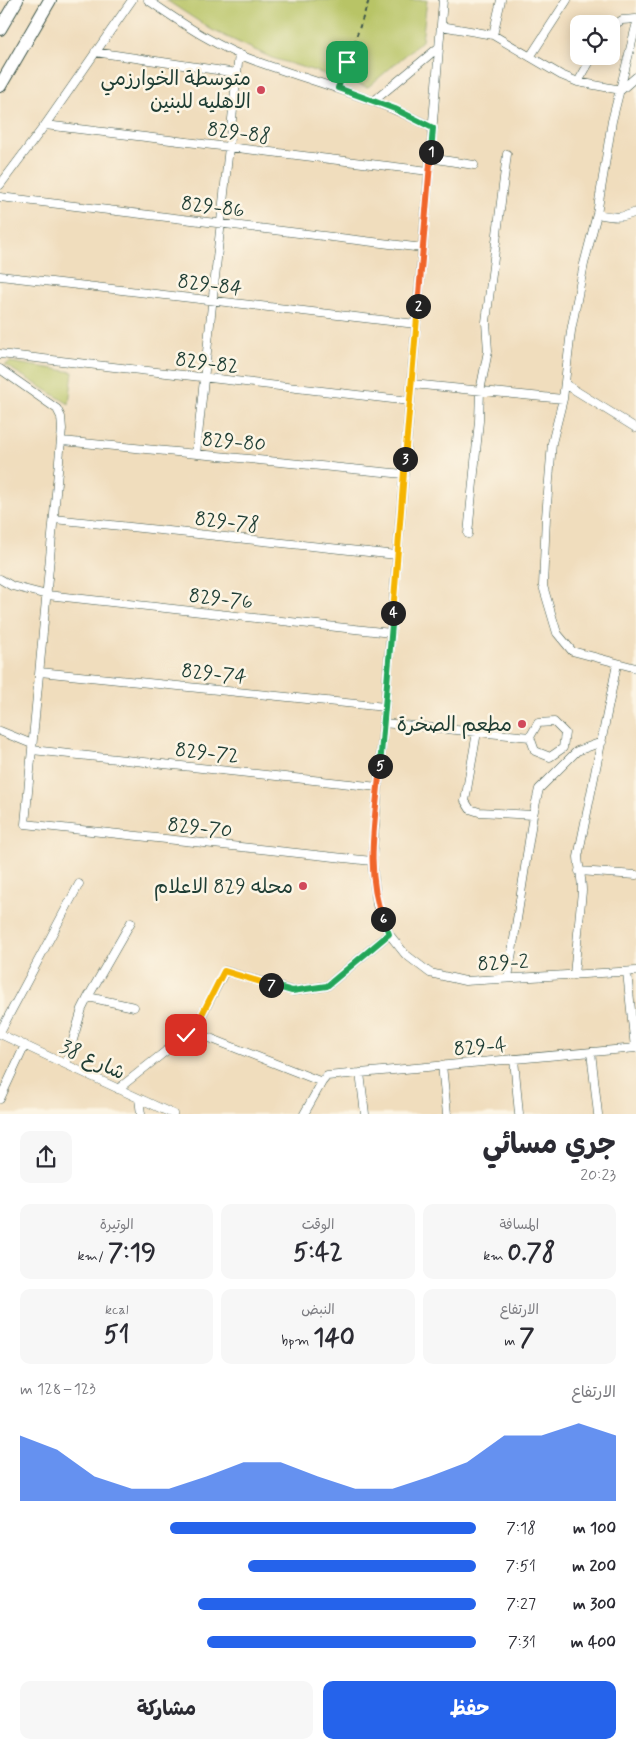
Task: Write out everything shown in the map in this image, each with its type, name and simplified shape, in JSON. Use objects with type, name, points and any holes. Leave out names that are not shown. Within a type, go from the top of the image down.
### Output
[{"type":"main road","points":[[2,21],[17,0]]},
{"type":"main road","points":[[0,86],[50,0]]},
{"type":"street","points":[[148,0],[195,32],[239,54],[374,100],[433,128]]},
{"type":"street","name":"829-2","points":[[443,0],[372,861],[377,905],[389,934],[405,954],[430,973],[464,981],[636,971]]},
{"type":"street","points":[[493,35],[501,0]]},
{"type":"street","points":[[530,57],[567,0]]},
{"type":"street","points":[[0,185],[45,125],[129,1]]},
{"type":"street","points":[[620,21],[636,19]]},
{"type":"street","points":[[441,26],[493,35],[561,75],[578,82],[620,90],[636,77]]},
{"type":"street","points":[[636,26],[612,121],[596,214],[571,331],[563,399],[552,443],[543,586],[557,633],[572,650],[636,668]]},
{"type":"street","points":[[374,100],[439,47]]},
{"type":"street","points":[[95,52],[237,73]]},
{"type":"street","points":[[196,454],[239,54]]},
{"type":"street","points":[[578,82],[588,65]]},
{"type":"street","name":"829-88","points":[[45,125],[429,171]]},
{"type":"street","points":[[468,534],[479,421],[480,391],[488,351],[486,322],[507,154]]},
{"type":"street","points":[[430,158],[474,165]]},
{"type":"street","name":"829-86","points":[[0,197],[423,248]]},
{"type":"street","points":[[596,214],[616,218],[636,212]]},
{"type":"street","name":"829-84","points":[[0,276],[416,324]]},
{"type":"street","name":"829-82","points":[[0,354],[410,401]]},
{"type":"street","points":[[0,370],[57,409],[62,417],[62,441],[32,747]]},
{"type":"street","points":[[412,384],[563,399]]},
{"type":"street","points":[[565,384],[636,427]]},
{"type":"street","name":"829-80","points":[[62,441],[404,474]]},
{"type":"street","name":"829-78","points":[[54,519],[397,555]]},
{"type":"street","name":"829-76","points":[[0,579],[12,586],[47,595],[391,633]]},
{"type":"street","points":[[574,975],[582,891],[578,857],[617,664]]},
{"type":"street","name":"829-74","points":[[40,672],[385,707]]},
{"type":"street","points":[[546,722],[554,722],[565,733],[563,748],[550,757],[535,752],[530,737],[538,724],[546,722]]},
{"type":"street","points":[[383,723],[530,737]]},
{"type":"street","name":"829-72","points":[[0,732],[32,747],[378,787]]},
{"type":"street","points":[[476,732],[465,801],[470,809],[479,812],[532,815]]},
{"type":"street","points":[[508,978],[532,815],[539,789],[577,751],[602,742]]},
{"type":"street","name":"829-70","points":[[32,747],[25,824],[372,861]]},
{"type":"street","points":[[579,871],[636,875]]},
{"type":"street","points":[[0,1033],[79,884]]},
{"type":"street","points":[[66,1064],[82,1009],[131,922]]},
{"type":"street","points":[[192,1034],[224,971],[292,991],[327,986],[389,934]]},
{"type":"street","points":[[627,972],[636,1048]]},
{"type":"street","points":[[88,997],[134,1007]]},
{"type":"street","name":"شارع 38","points":[[0,1033],[173,1114]]},
{"type":"street","points":[[118,1089],[186,1035],[197,1033],[324,1079],[304,1114]]},
{"type":"street","points":[[0,1099],[25,1045]]},
{"type":"street","name":"829-4","points":[[324,1079],[360,1073],[636,1048]]},
{"type":"street","points":[[591,1052],[598,1114]]},
{"type":"street","points":[[514,1059],[519,1114]]},
{"type":"street","points":[[442,1066],[447,1114]]},
{"type":"street","points":[[360,1073],[364,1114]]},
{"type":"street","points":[[139,1099],[141,1114]]},
{"type":"path","points":[[338,88],[369,0]]},
{"type":"path","points":[[334,58],[347,62]]},
{"type":"green space","points":[[166,0],[427,0],[422,41],[368,87],[272,58],[212,30]]},
{"type":"green space","points":[[10,362],[73,372],[69,404],[5,365]]},
{"type":"place","name":"متوسطة الخوارزمي الاهليه للبنين","points":[[261,90]]},
{"type":"place","name":"مطعم الصخرة","points":[[522,724]]},
{"type":"place","name":"محله 829 الاعلام","points":[[303,886]]},
{"type":"route","points":[[186,1035],[192,1034],[224,971],[292,991],[327,986],[389,934],[377,905],[372,861],[433,128],[395,109],[338,88],[347,62]]}]
